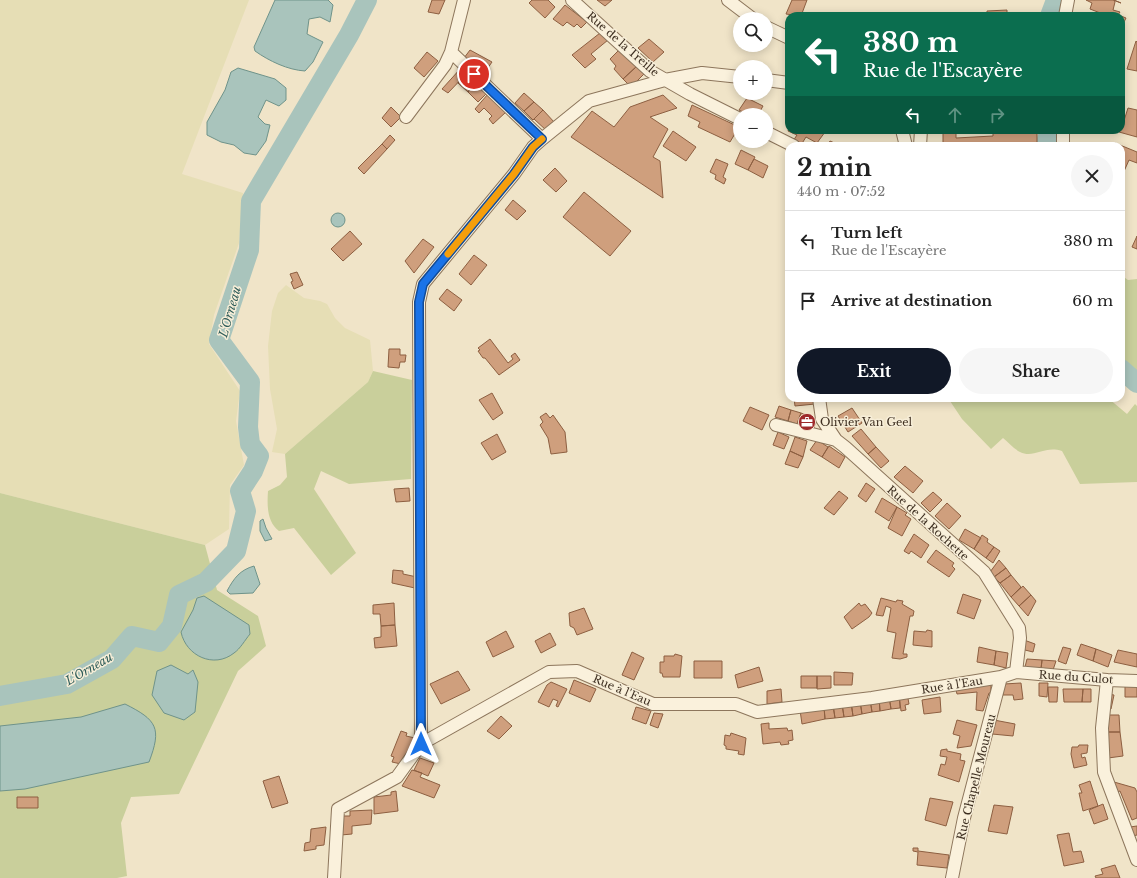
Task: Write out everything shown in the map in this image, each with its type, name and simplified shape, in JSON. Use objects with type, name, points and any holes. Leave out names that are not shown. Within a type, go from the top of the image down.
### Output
[{"type":"street","points":[[406,117],[444,65],[451,52],[464,0]]},
{"type":"street","name":"Rue de la Treille","points":[[572,0],[650,71],[733,115]]},
{"type":"street","points":[[728,0],[744,12]]},
{"type":"street","points":[[1066,12],[1068,0]]},
{"type":"street","points":[[773,30],[785,36]]},
{"type":"street","points":[[451,52],[542,139]]},
{"type":"street","points":[[421,744],[419,302],[423,284],[514,174],[533,147],[589,101],[665,80],[702,72],[733,76]]},
{"type":"street","points":[[773,81],[785,82]]},
{"type":"street","points":[[773,136],[786,142]]},
{"type":"street","points":[[819,402],[822,419],[836,440]]},
{"type":"street","name":"Rue de la Rochette","points":[[776,425],[836,440],[984,572],[1019,628],[1020,638],[1016,672]]},
{"type":"street","name":"Rue à l'Eau","points":[[334,878],[338,809],[397,777],[421,744],[548,672],[577,671],[653,704],[736,704],[757,712],[872,698],[1001,677],[1016,672]]},
{"type":"street","name":"Rue du Culot","points":[[1016,672],[1107,680],[1137,681]]},
{"type":"street","name":"Rue Chapelle Moureau","points":[[952,878],[964,818],[1001,677]]},
{"type":"street","points":[[1107,680],[1102,728],[1104,772],[1137,860]]},
{"type":"shaded area","points":[[0,0],[249,0],[182,174],[243,193],[239,243],[214,315],[209,344],[240,391],[236,421],[244,465],[230,485],[229,529],[205,545],[0,493]]},
{"type":"shaded area","points":[[286,285],[304,298],[327,304],[335,318],[345,328],[370,340],[373,371],[368,382],[285,454],[272,452],[277,429],[270,389],[268,346],[272,311],[278,293]]},
{"type":"green space","points":[[1125,278],[1128,280],[1137,279],[1137,376],[1125,366]]},
{"type":"green space","points":[[373,371],[412,380],[411,479],[349,484],[321,471],[314,489],[356,553],[331,575],[294,528],[279,531],[272,523],[269,513],[268,491],[280,485],[287,477],[285,454],[368,382]]},
{"type":"green space","points":[[951,402],[1113,402],[1127,414],[1135,404],[1137,406],[1137,482],[1080,484],[1062,451],[1050,450],[1025,454],[1020,452],[1003,438],[991,449],[962,419]]},
{"type":"green space","points":[[0,493],[205,545],[217,590],[258,616],[266,646],[238,671],[179,794],[131,797],[121,823],[127,876],[117,878],[0,878]]},
{"type":"water","points":[[275,0],[328,0],[333,5],[330,22],[320,17],[309,19],[307,34],[323,42],[313,62],[305,71],[292,69],[279,64],[255,51],[254,47]]},
{"type":"water","points":[[238,68],[275,79],[286,88],[286,100],[279,106],[266,100],[258,117],[265,124],[270,125],[266,141],[256,155],[244,153],[234,145],[221,142],[207,135],[207,122],[225,90],[231,72]]},
{"type":"water","points":[[338,213],[343,215],[345,220],[343,225],[338,227],[333,225],[331,220],[333,215]]},
{"type":"water","points":[[263,519],[272,539],[265,541],[260,531],[260,521]]},
{"type":"water","points":[[254,566],[260,584],[253,593],[230,594],[227,591],[235,578],[241,572]]},
{"type":"water","points":[[204,596],[249,625],[250,634],[234,653],[226,658],[210,660],[202,658],[189,648],[181,632],[193,610],[197,598]]},
{"type":"water","points":[[171,665],[188,674],[193,670],[198,682],[195,712],[184,720],[164,713],[152,695],[157,671]]},
{"type":"water","points":[[125,704],[144,715],[154,726],[156,733],[155,741],[149,762],[25,789],[0,791],[0,726],[81,717]]},
{"type":"building","points":[[432,0],[445,0],[439,14],[428,12]]},
{"type":"building","points":[[532,0],[548,0],[555,7],[545,18],[529,3]]},
{"type":"building","points":[[597,0],[612,0],[605,6]]},
{"type":"building","points":[[792,0],[807,0],[802,12],[787,12]]},
{"type":"building","points":[[1086,0],[1114,0],[1113,10],[1120,12],[1098,12],[1090,9],[1092,3]]},
{"type":"building","points":[[565,5],[587,22],[581,28],[577,24],[574,27],[567,22],[563,26],[553,19]]},
{"type":"building","points":[[1007,10],[1007,12],[987,12]]},
{"type":"building","points":[[600,33],[608,40],[591,54],[596,59],[585,68],[572,55]]},
{"type":"building","points":[[649,39],[664,52],[653,62],[638,48]]},
{"type":"building","points":[[1136,41],[1137,42],[1137,71],[1127,69]]},
{"type":"building","points":[[620,49],[637,66],[623,79],[614,69],[616,66],[610,59]]},
{"type":"building","points":[[470,50],[492,62],[485,72],[464,58]]},
{"type":"building","points":[[427,52],[438,61],[424,77],[414,68]]},
{"type":"building","points":[[637,66],[644,74],[631,87],[623,79]]},
{"type":"building","points":[[461,68],[467,73],[448,93],[442,89]]},
{"type":"building","points":[[467,73],[476,82],[468,92],[458,83]]},
{"type":"building","points":[[476,82],[487,93],[478,102],[468,92]]},
{"type":"building","points":[[524,93],[534,102],[524,111],[515,103]]},
{"type":"building","points":[[488,94],[506,112],[493,124],[489,119],[492,116],[484,108],[479,113],[475,109]]},
{"type":"building","points":[[663,95],[677,108],[650,117],[668,129],[653,157],[660,161],[663,198],[571,137],[592,111],[614,127],[630,107]]},
{"type":"building","points":[[746,100],[751,100],[763,106],[762,108],[740,108]]},
{"type":"building","points":[[534,102],[543,110],[533,120],[524,111]]},
{"type":"building","points":[[692,105],[733,124],[733,137],[730,142],[698,127],[700,122],[688,116]]},
{"type":"building","points":[[391,107],[401,117],[391,127],[382,118]]},
{"type":"building","points":[[1128,108],[1137,110],[1137,137],[1125,134],[1125,117]]},
{"type":"building","points":[[543,110],[555,123],[547,131],[534,119]]},
{"type":"building","points":[[673,131],[696,147],[686,161],[663,146]]},
{"type":"building","points":[[795,134],[824,134],[818,142],[806,137],[803,142],[795,142],[793,141],[797,135]]},
{"type":"building","points":[[943,134],[956,134],[956,138],[993,136],[993,134],[1037,134],[1037,142],[943,142]]},
{"type":"building","points":[[390,135],[395,140],[387,149],[382,144]]},
{"type":"building","points":[[382,144],[387,149],[364,174],[358,168]]},
{"type":"building","points":[[1125,147],[1137,152],[1137,163],[1129,160],[1125,169]]},
{"type":"building","points":[[741,150],[755,157],[748,170],[735,164]]},
{"type":"building","points":[[716,159],[728,164],[723,177],[726,179],[724,184],[715,179],[716,175],[710,172]]},
{"type":"building","points":[[754,159],[768,166],[763,178],[748,170]]},
{"type":"building","points":[[555,168],[567,181],[556,192],[543,180]]},
{"type":"building","points":[[584,192],[631,231],[610,256],[563,217]]},
{"type":"building","points":[[513,200],[526,211],[517,220],[505,210]]},
{"type":"building","points":[[350,231],[362,244],[343,261],[331,249]]},
{"type":"building","points":[[1137,236],[1137,249],[1132,247]]},
{"type":"building","points":[[423,239],[434,247],[414,273],[405,261]]},
{"type":"building","points":[[474,255],[487,265],[471,285],[459,274]]},
{"type":"building","points":[[297,272],[303,285],[294,289],[290,274]]},
{"type":"building","points":[[447,289],[462,300],[454,311],[439,299]]},
{"type":"building","points":[[490,339],[508,363],[513,359],[511,356],[515,353],[520,360],[499,375],[478,351],[480,350],[478,348]]},
{"type":"building","points":[[389,349],[400,349],[400,355],[406,355],[405,362],[400,362],[399,368],[388,367]]},
{"type":"building","points":[[492,393],[503,413],[493,420],[479,400]]},
{"type":"building","points":[[794,402],[815,402],[815,404],[795,406]]},
{"type":"building","points":[[779,406],[791,410],[788,421],[775,417]]},
{"type":"building","points":[[750,407],[769,415],[762,430],[743,421]]},
{"type":"building","points":[[852,408],[862,423],[848,432],[838,416]]},
{"type":"building","points":[[791,410],[801,413],[797,424],[788,421]]},
{"type":"building","points":[[546,413],[550,418],[553,415],[565,432],[567,452],[551,454],[548,438],[540,425],[543,422],[540,417]]},
{"type":"building","name":"Olivier Van Geel","points":[[801,413],[817,419],[813,430],[797,424]]},
{"type":"building","points":[[861,429],[876,447],[868,454],[852,436]]},
{"type":"building","points":[[778,432],[789,437],[784,449],[773,445]]},
{"type":"building","points":[[497,434],[506,452],[492,460],[481,443]]},
{"type":"building","points":[[795,437],[807,441],[803,457],[790,451]]},
{"type":"building","points":[[817,440],[828,447],[822,457],[810,450]]},
{"type":"building","points":[[829,446],[845,457],[839,468],[822,457]]},
{"type":"building","points":[[876,447],[889,461],[881,468],[868,454]]},
{"type":"building","points":[[790,451],[803,457],[798,468],[785,464]]},
{"type":"building","points":[[905,466],[923,481],[913,493],[894,477]]},
{"type":"building","points":[[866,483],[875,489],[866,502],[858,496]]},
{"type":"building","points":[[409,488],[410,501],[396,502],[394,489]]},
{"type":"building","points":[[839,491],[848,498],[834,515],[824,508]]},
{"type":"building","points":[[933,492],[942,500],[930,512],[921,503]]},
{"type":"building","points":[[882,498],[897,507],[889,521],[875,512]]},
{"type":"building","points":[[947,503],[961,516],[949,529],[935,516]]},
{"type":"building","points":[[897,507],[907,513],[905,515],[911,519],[902,536],[888,528]]},
{"type":"building","points":[[965,529],[981,538],[974,549],[959,540]]},
{"type":"building","points":[[914,534],[929,545],[921,558],[911,551],[909,554],[904,551]]},
{"type":"building","points":[[982,535],[988,539],[987,542],[994,547],[986,558],[974,549]]},
{"type":"building","points":[[994,547],[1000,551],[993,563],[986,558]]},
{"type":"building","points":[[936,550],[954,563],[952,566],[955,569],[949,577],[927,562]]},
{"type":"building","points":[[999,560],[1006,568],[994,577],[990,572]]},
{"type":"building","points":[[1006,568],[1011,575],[1000,583],[994,577]]},
{"type":"building","points":[[393,570],[403,571],[403,574],[417,577],[415,588],[392,583]]},
{"type":"building","points":[[1011,575],[1021,587],[1011,597],[1000,583]]},
{"type":"building","points":[[1023,586],[1031,595],[1019,606],[1011,597]]},
{"type":"building","points":[[963,594],[981,600],[974,619],[957,613]]},
{"type":"building","points":[[1031,595],[1036,601],[1028,616],[1019,606]]},
{"type":"building","points":[[881,598],[896,602],[897,600],[903,601],[902,604],[914,611],[913,616],[910,616],[903,654],[907,654],[907,657],[900,659],[892,658],[896,633],[887,631],[891,608],[886,606],[883,616],[876,615]]},
{"type":"building","points":[[394,603],[395,625],[381,626],[380,614],[373,614],[373,605]]},
{"type":"building","points":[[859,603],[861,606],[865,604],[872,613],[869,617],[852,629],[844,617]]},
{"type":"building","points":[[584,608],[593,629],[577,635],[574,628],[570,626],[569,613]]},
{"type":"building","points":[[395,625],[397,646],[375,648],[374,638],[381,637],[381,626]]},
{"type":"building","points":[[927,630],[932,631],[932,647],[913,645],[914,631],[926,632]]},
{"type":"building","points":[[506,631],[514,647],[493,657],[486,642]]},
{"type":"building","points":[[550,633],[556,645],[541,653],[535,641]]},
{"type":"building","points":[[1024,640],[1035,644],[1033,652],[1021,649]]},
{"type":"building","points":[[1081,644],[1096,649],[1093,661],[1077,655]]},
{"type":"building","points":[[979,647],[996,651],[994,665],[977,662]]},
{"type":"building","points":[[1063,647],[1071,649],[1066,664],[1058,661]]},
{"type":"building","points":[[1096,649],[1112,655],[1108,667],[1093,661]]},
{"type":"building","points":[[1118,650],[1137,654],[1137,667],[1114,662]]},
{"type":"building","points":[[996,651],[1008,653],[1006,668],[994,665]]},
{"type":"building","points":[[632,652],[644,658],[634,680],[622,675]]},
{"type":"building","points":[[675,654],[682,656],[680,677],[663,677],[662,673],[660,673],[660,662],[664,662],[664,656],[674,656]]},
{"type":"building","points":[[1027,659],[1042,660],[1041,669],[1025,667]]},
{"type":"building","points":[[1042,660],[1056,661],[1053,670],[1041,669]]},
{"type":"building","points":[[694,661],[722,661],[722,678],[694,678]]},
{"type":"building","points":[[759,667],[763,681],[738,688],[735,675]]},
{"type":"building","points":[[458,671],[470,690],[441,704],[430,684]]},
{"type":"building","points":[[834,672],[853,673],[852,685],[834,685]]},
{"type":"building","points":[[801,676],[817,676],[817,688],[801,688]]},
{"type":"building","points":[[817,676],[831,676],[831,688],[817,689]]},
{"type":"building","points":[[574,680],[596,689],[590,702],[569,693]]},
{"type":"building","points":[[551,682],[567,689],[558,707],[556,706],[558,701],[553,699],[549,707],[538,702],[547,685]]},
{"type":"building","points":[[991,683],[991,693],[989,693],[983,711],[976,710],[977,692],[957,694],[956,690]]},
{"type":"building","points":[[1021,683],[1023,699],[1014,700],[1013,695],[1003,695],[1004,684]]},
{"type":"building","points":[[1039,683],[1048,683],[1047,697],[1039,696]]},
{"type":"building","points":[[1125,684],[1137,684],[1137,697],[1125,697]]},
{"type":"building","points":[[1048,687],[1058,687],[1057,702],[1049,702]]},
{"type":"building","points":[[781,689],[782,702],[767,704],[767,691]]},
{"type":"building","points":[[1063,689],[1083,689],[1082,702],[1064,702]]},
{"type":"building","points":[[1083,689],[1091,689],[1091,702],[1082,702]]},
{"type":"building","points":[[907,693],[909,704],[905,705],[906,710],[901,711],[899,694]]},
{"type":"building","points":[[899,694],[900,708],[891,709],[889,696]]},
{"type":"building","points":[[1107,694],[1114,695],[1111,709],[1105,708]]},
{"type":"building","points":[[889,696],[891,709],[880,711],[879,697]]},
{"type":"building","points":[[879,697],[880,711],[872,712],[870,699]]},
{"type":"building","points":[[940,697],[941,712],[924,714],[922,700]]},
{"type":"building","points":[[870,699],[872,712],[862,714],[860,701]]},
{"type":"building","points":[[860,701],[862,714],[853,716],[851,702]]},
{"type":"building","points":[[851,702],[853,716],[844,717],[842,704]]},
{"type":"building","points":[[842,704],[844,717],[835,718],[833,705]]},
{"type":"building","points":[[833,705],[835,718],[825,719],[824,707]]},
{"type":"building","points":[[636,707],[651,711],[646,724],[632,719]]},
{"type":"building","points":[[824,707],[825,719],[802,724],[800,710]]},
{"type":"building","points":[[654,713],[663,714],[658,728],[650,725]]},
{"type":"building","points":[[1105,715],[1119,715],[1120,732],[1104,732]]},
{"type":"building","points":[[501,716],[512,726],[499,739],[487,731]]},
{"type":"building","points":[[957,720],[977,725],[971,746],[957,748],[960,736],[953,734]]},
{"type":"building","points":[[994,720],[1015,724],[1013,736],[992,734]]},
{"type":"building","points":[[769,723],[769,729],[787,728],[788,731],[792,730],[793,740],[788,741],[789,744],[781,745],[780,742],[763,744],[761,724]]},
{"type":"building","points":[[401,731],[407,733],[406,736],[415,738],[406,760],[401,764],[392,762],[394,757],[391,756]]},
{"type":"building","points":[[1104,732],[1120,732],[1123,756],[1108,758]]},
{"type":"building","points":[[731,733],[746,738],[744,755],[738,754],[739,751],[726,749],[726,746],[724,745],[725,735],[730,736]]},
{"type":"building","points":[[1079,745],[1088,745],[1087,753],[1081,754],[1082,758],[1085,757],[1087,765],[1074,768],[1071,754],[1072,747],[1078,747]]},
{"type":"building","points":[[947,749],[947,751],[961,754],[960,760],[965,761],[959,782],[938,775],[941,764],[945,765],[947,757],[940,756],[941,750]]},
{"type":"building","points":[[420,758],[434,763],[428,776],[414,770]]},
{"type":"building","points":[[412,770],[422,773],[420,777],[440,785],[434,798],[402,786]]},
{"type":"building","points":[[279,776],[288,803],[272,808],[263,781]]},
{"type":"building","points":[[1090,781],[1098,806],[1083,811],[1079,793],[1082,793],[1079,785]]},
{"type":"building","points":[[1114,782],[1135,788],[1137,792],[1137,818],[1132,820],[1120,791],[1117,792]]},
{"type":"building","points":[[396,791],[398,811],[374,814],[374,797],[391,795],[391,792]]},
{"type":"building","points":[[17,797],[38,797],[38,808],[17,808]]},
{"type":"building","points":[[930,798],[953,802],[946,826],[925,820]]},
{"type":"building","points":[[1103,804],[1108,819],[1094,824],[1089,810]]},
{"type":"building","points":[[994,805],[1013,807],[1007,834],[988,831]]},
{"type":"building","points":[[372,810],[371,824],[352,826],[352,834],[341,835],[343,816],[350,816],[350,811]]},
{"type":"building","points":[[1137,826],[1137,835],[1133,836],[1130,827]]},
{"type":"building","points":[[326,827],[324,845],[316,846],[316,849],[304,851],[305,843],[310,842],[311,829]]},
{"type":"building","points":[[1069,833],[1073,852],[1081,851],[1084,862],[1064,866],[1057,835]]},
{"type":"building","points":[[913,848],[918,848],[918,851],[949,855],[947,868],[917,865],[918,852],[913,851]]},
{"type":"building","points":[[1115,865],[1120,878],[1096,878],[1095,876],[1103,874],[1101,869]]},
{"type":"waterway","name":"L'Orneau","points":[[0,696],[67,684],[112,659],[132,636],[159,642],[172,626],[179,595],[206,582],[236,551],[246,511],[240,491],[253,471],[259,456],[250,444],[248,427],[250,382],[219,340],[249,250],[251,201],[349,35],[367,0]]},
{"type":"waterway","name":"L'Orneau","points":[[1052,12],[1056,0]]},
{"type":"waterway","name":"L'Orneau","points":[[1046,142],[1049,134]]},
{"type":"waterway","name":"L'Orneau","points":[[1125,372],[1137,383]]},
{"type":"slow traffic","points":[[448,254],[514,174],[533,147],[542,139]]},
{"type":"place","name":"Olivier Van Geel","points":[[807,422]]},
{"type":"route","points":[[421,744],[419,302],[423,284],[514,174],[533,147],[542,139],[474,74]]}]
